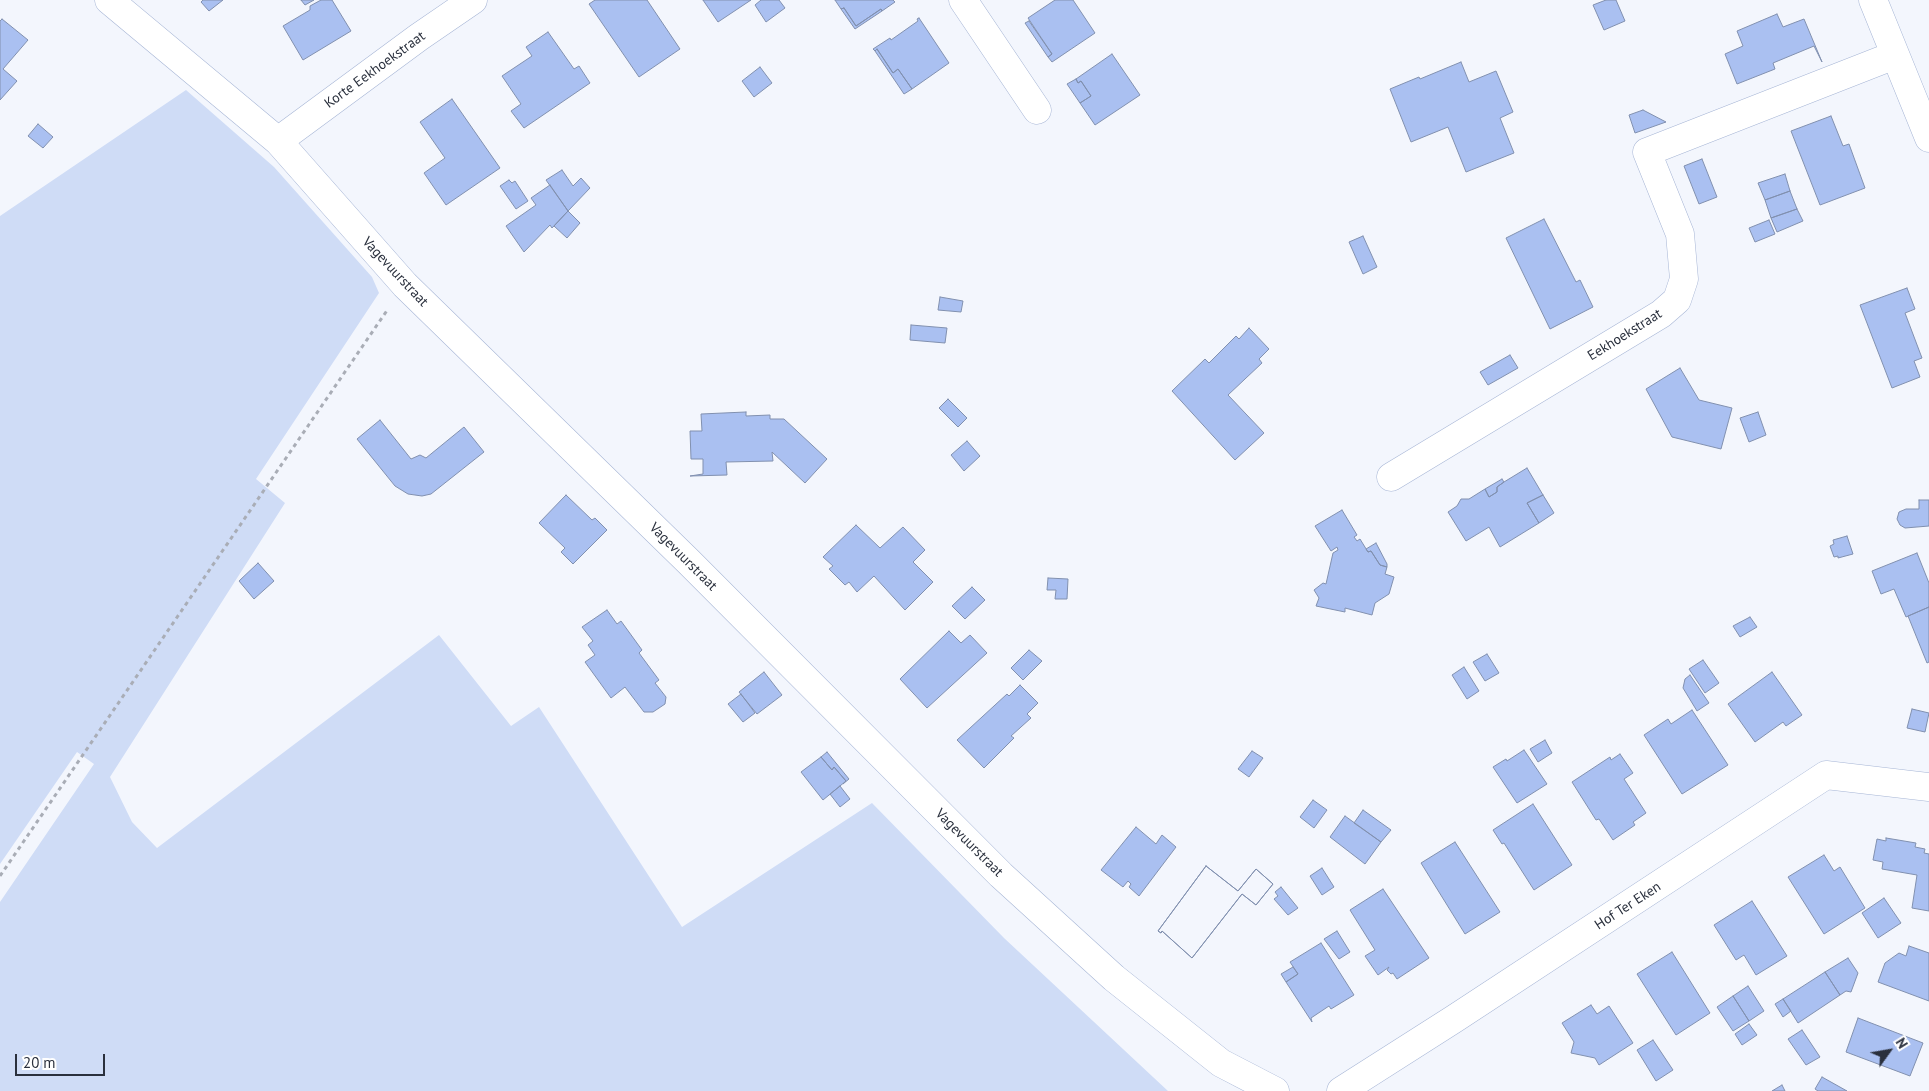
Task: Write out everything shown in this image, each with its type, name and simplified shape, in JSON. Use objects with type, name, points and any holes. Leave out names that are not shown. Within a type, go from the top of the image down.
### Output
[{"type":"street","name":"Vagevuurstraat","points":[[109,0],[278,141],[405,285],[689,562],[1001,875],[1114,978],[1221,1063],[1275,1091]]},
{"type":"street","name":"Korte Eekhoekstraat","points":[[278,141],[419,37],[473,0]]},
{"type":"street","points":[[963,0],[1037,110]]},
{"type":"street","points":[[1872,0],[1929,138]]},
{"type":"street","name":"Eekhoekstraat","points":[[1391,477],[1661,314],[1677,300],[1684,280],[1680,234],[1647,152],[1895,55]]},
{"type":"street","name":"Hof Ter Eken","points":[[1341,1091],[1826,776],[1929,787]]},
{"type":"path","points":[[0,876],[405,285]]},
{"type":"shaded area","points":[[186,90],[274,167],[372,277],[379,293],[256,479],[285,503],[110,777],[132,822],[157,848],[439,635],[511,726],[539,707],[682,927],[872,803],[1004,938],[1168,1091],[0,1091],[0,902],[94,764],[77,752],[0,864],[0,216]]},
{"type":"building","points":[[203,0],[223,0],[209,11],[201,2]]},
{"type":"building","points":[[301,0],[314,0],[305,5]]},
{"type":"building","points":[[321,0],[332,0],[351,31],[303,60],[283,26],[310,10],[310,6]]},
{"type":"building","points":[[595,0],[647,0],[680,49],[639,77],[589,4]]},
{"type":"building","points":[[703,0],[751,0],[718,22]]},
{"type":"building","points":[[761,0],[779,0],[785,8],[766,22],[755,5]]},
{"type":"building","points":[[835,0],[893,0],[895,2],[856,26],[844,8],[841,9]]},
{"type":"building","points":[[1055,0],[1073,0],[1095,33],[1052,62],[1048,57],[1052,54],[1028,18]]},
{"type":"building","points":[[1606,0],[1616,0],[1625,21],[1604,30],[1593,5]]},
{"type":"building","points":[[844,8],[856,26],[881,9],[882,11],[855,29],[841,9]]},
{"type":"building","points":[[1777,14],[1783,27],[1804,19],[1822,62],[1814,46],[1773,63],[1775,69],[1737,84],[1725,54],[1743,46],[1737,31]]},
{"type":"building","points":[[919,18],[949,63],[912,89],[898,69],[893,73],[877,49],[875,51],[873,49],[890,38],[891,40],[918,21],[917,19]]},
{"type":"building","points":[[2,19],[28,40],[3,69],[17,81],[0,100],[0,21]]},
{"type":"building","points":[[1029,21],[1052,54],[1048,57],[1025,23]]},
{"type":"building","points":[[548,32],[574,69],[579,66],[590,83],[524,128],[511,111],[521,104],[502,76],[532,56],[526,47]]},
{"type":"building","points":[[877,49],[893,73],[898,69],[912,89],[904,94],[875,51]]},
{"type":"building","points":[[1112,54],[1140,95],[1095,125],[1080,103],[1091,96],[1081,81],[1078,83],[1076,79]]},
{"type":"building","points":[[1461,62],[1469,82],[1496,71],[1513,112],[1500,118],[1514,153],[1466,172],[1448,127],[1411,142],[1390,89]]},
{"type":"building","points":[[760,67],[772,83],[754,97],[742,81]]},
{"type":"building","points":[[1076,79],[1078,83],[1081,81],[1091,96],[1080,103],[1067,84]]},
{"type":"building","points":[[452,99],[500,168],[446,205],[424,173],[445,158],[420,122]]},
{"type":"building","points":[[1643,110],[1666,122],[1635,133],[1629,115]]},
{"type":"building","points":[[1831,116],[1843,146],[1849,144],[1865,188],[1820,205],[1791,131]]},
{"type":"building","points":[[38,124],[53,137],[43,148],[28,136]]},
{"type":"building","points":[[1702,159],[1717,197],[1699,204],[1684,166]]},
{"type":"building","points":[[562,170],[573,186],[581,178],[590,188],[568,211],[546,180]]},
{"type":"building","points":[[1785,174],[1790,191],[1765,200],[1758,183]]},
{"type":"building","points":[[509,180],[512,183],[515,181],[528,201],[516,209],[500,186]]},
{"type":"building","points":[[550,185],[568,211],[552,228],[550,225],[524,252],[506,226],[536,205],[531,198]]},
{"type":"building","points":[[1790,191],[1797,209],[1771,218],[1765,200]]},
{"type":"building","points":[[1797,209],[1803,221],[1777,232],[1771,218]]},
{"type":"building","points":[[568,211],[580,223],[567,238],[554,226]]},
{"type":"building","points":[[1544,219],[1576,282],[1580,280],[1593,307],[1550,329],[1506,238]]},
{"type":"building","points":[[1769,220],[1775,234],[1755,242],[1749,228]]},
{"type":"building","points":[[1363,236],[1377,267],[1363,274],[1349,242]]},
{"type":"building","points":[[1907,288],[1915,309],[1905,313],[1922,358],[1914,361],[1920,377],[1892,388],[1860,305]]},
{"type":"building","points":[[940,297],[963,301],[961,312],[938,310]]},
{"type":"building","points":[[911,325],[947,328],[945,343],[910,340]]},
{"type":"building","points":[[1249,328],[1269,349],[1259,359],[1262,363],[1228,395],[1264,433],[1235,460],[1172,391],[1205,359],[1209,363],[1236,336],[1239,339]]},
{"type":"building","points":[[1510,355],[1518,368],[1488,385],[1480,372]]},
{"type":"building","points":[[1680,368],[1699,400],[1732,408],[1721,449],[1672,437],[1646,389]]},
{"type":"building","points":[[948,399],[967,418],[958,427],[939,408]]},
{"type":"building","points":[[746,412],[746,416],[770,415],[770,419],[784,419],[827,459],[805,483],[772,452],[773,461],[726,462],[727,475],[690,476],[703,474],[703,459],[691,459],[690,431],[702,431],[701,414]]},
{"type":"building","points":[[1758,412],[1766,435],[1749,442],[1740,418]]},
{"type":"building","points":[[380,420],[411,459],[420,455],[426,458],[464,427],[484,452],[431,494],[422,496],[408,494],[395,486],[357,439]]},
{"type":"building","points":[[967,441],[980,456],[964,471],[951,455]]},
{"type":"building","points":[[1527,468],[1543,495],[1527,503],[1539,523],[1500,547],[1489,527],[1466,541],[1448,512],[1457,506],[1461,499],[1469,499],[1485,489],[1489,497],[1497,492],[1497,487]]},
{"type":"building","points":[[1502,479],[1504,482],[1497,487],[1497,492],[1489,497],[1485,489]]},
{"type":"building","points":[[566,495],[592,520],[595,518],[607,530],[573,564],[561,552],[565,548],[539,523]]},
{"type":"building","points":[[1543,495],[1554,513],[1539,523],[1527,503]]},
{"type":"building","points":[[1919,500],[1929,500],[1929,526],[1905,528],[1900,525],[1897,519],[1899,512],[1906,509],[1919,509]]},
{"type":"building","points":[[1342,510],[1357,535],[1354,537],[1357,541],[1360,539],[1368,552],[1371,551],[1380,565],[1387,567],[1385,574],[1394,577],[1389,594],[1375,603],[1372,615],[1345,608],[1345,612],[1316,606],[1319,598],[1314,590],[1323,583],[1326,584],[1333,553],[1338,550],[1337,547],[1331,551],[1315,526]]},
{"type":"building","points":[[856,525],[880,548],[903,527],[925,550],[913,562],[933,582],[905,610],[874,576],[857,592],[849,582],[845,585],[829,569],[833,566],[823,557]]},
{"type":"building","points":[[1847,536],[1853,554],[1838,558],[1838,556],[1834,557],[1830,546],[1834,544],[1833,540]]},
{"type":"building","points":[[1376,543],[1387,567],[1380,565],[1371,551],[1368,552],[1366,549]]},
{"type":"building","points":[[1917,553],[1929,583],[1929,607],[1906,617],[1894,589],[1881,594],[1872,571]]},
{"type":"building","points":[[258,563],[274,581],[254,599],[239,581]]},
{"type":"building","points":[[1048,578],[1068,579],[1067,599],[1055,599],[1056,590],[1047,590]]},
{"type":"building","points":[[972,587],[985,600],[965,619],[952,606]]},
{"type":"building","points":[[1929,607],[1929,662],[1927,663],[1908,616]]},
{"type":"building","points":[[607,610],[617,624],[621,621],[642,650],[639,653],[659,680],[655,683],[666,697],[665,704],[653,712],[644,712],[625,687],[611,698],[585,662],[595,655],[588,645],[593,641],[582,627]]},
{"type":"building","points":[[1750,617],[1757,627],[1740,637],[1733,626]]},
{"type":"building","points":[[949,631],[961,643],[970,635],[987,653],[927,708],[900,679]]},
{"type":"building","points":[[1029,650],[1042,661],[1023,680],[1011,668]]},
{"type":"building","points":[[1487,654],[1499,673],[1485,681],[1473,662]]},
{"type":"building","points":[[1703,660],[1719,683],[1705,693],[1689,669]]},
{"type":"building","points":[[1464,667],[1479,691],[1467,699],[1452,675]]},
{"type":"building","points":[[764,672],[782,695],[757,714],[739,692]]},
{"type":"building","points":[[1772,672],[1802,715],[1786,726],[1783,722],[1755,742],[1728,704]]},
{"type":"building","points":[[1690,675],[1709,703],[1697,711],[1683,688],[1685,679]]},
{"type":"building","points":[[1020,685],[1038,703],[1027,714],[1031,718],[1011,736],[1014,738],[984,768],[957,740],[1007,694],[1009,696]]},
{"type":"building","points":[[741,694],[755,713],[743,722],[728,704]]},
{"type":"building","points":[[1912,709],[1929,713],[1925,732],[1907,728]]},
{"type":"building","points":[[1692,710],[1728,765],[1682,794],[1644,735],[1668,719],[1671,724]]},
{"type":"building","points":[[1545,740],[1552,753],[1538,762],[1530,749]]},
{"type":"building","points":[[1524,750],[1547,784],[1517,803],[1493,767]]},
{"type":"building","points":[[1252,751],[1263,758],[1249,777],[1238,769]]},
{"type":"building","points":[[827,752],[849,779],[843,784],[846,781],[834,767],[832,770],[821,757]]},
{"type":"building","points":[[1620,754],[1633,773],[1624,779],[1646,813],[1633,822],[1635,825],[1613,840],[1599,819],[1596,820],[1572,782],[1610,757],[1611,760]]},
{"type":"building","points":[[821,757],[832,770],[834,767],[846,781],[823,800],[801,772]]},
{"type":"building","points":[[840,786],[850,799],[840,807],[830,794]]},
{"type":"building","points":[[1313,800],[1327,810],[1314,828],[1300,817]]},
{"type":"building","points":[[1533,804],[1572,865],[1534,890],[1504,843],[1502,844],[1493,830]]},
{"type":"building","points":[[1363,810],[1391,830],[1381,842],[1354,823]]},
{"type":"building","points":[[1345,816],[1381,842],[1365,864],[1330,837]]},
{"type":"building","points":[[1136,827],[1156,844],[1162,835],[1176,847],[1139,896],[1129,887],[1131,884],[1128,881],[1123,887],[1101,870]]},
{"type":"building","points":[[1886,838],[1916,843],[1915,847],[1925,849],[1924,853],[1929,854],[1929,911],[1912,908],[1917,875],[1882,869],[1883,862],[1873,860],[1877,839],[1886,841]]},
{"type":"building","points":[[1455,842],[1500,912],[1465,934],[1421,863]]},
{"type":"building","points":[[1824,855],[1834,871],[1840,867],[1865,908],[1824,934],[1788,877]]},
{"type":"building","points":[[1206,866],[1238,891],[1256,869],[1273,884],[1256,905],[1242,894],[1192,958],[1162,931],[1161,933],[1158,931]]},
{"type":"building","points":[[1206,866],[1238,891],[1256,869],[1273,884],[1256,905],[1242,894],[1192,958],[1162,931],[1161,933],[1158,931]]},
{"type":"building","points":[[1322,868],[1334,887],[1322,895],[1310,876]]},
{"type":"building","points":[[1281,887],[1298,908],[1288,915],[1274,899],[1278,896],[1275,892]]},
{"type":"building","points":[[1383,889],[1429,958],[1397,979],[1393,973],[1391,974],[1387,970],[1389,967],[1378,975],[1365,956],[1375,950],[1350,910]]},
{"type":"building","points":[[1884,898],[1901,923],[1878,938],[1862,913]]},
{"type":"building","points":[[1752,901],[1787,956],[1756,975],[1744,955],[1736,960],[1714,925]]},
{"type":"building","points":[[1337,931],[1350,952],[1339,959],[1324,939]]},
{"type":"building","points":[[1321,943],[1354,995],[1331,1009],[1329,1006],[1311,1018],[1312,1022],[1286,982],[1298,974],[1290,962]]},
{"type":"building","points":[[1909,946],[1929,953],[1929,1001],[1878,982],[1885,963],[1899,953],[1906,956]]},
{"type":"building","points":[[1672,952],[1710,1013],[1676,1035],[1637,974]]},
{"type":"building","points":[[1848,958],[1858,973],[1851,992],[1846,991],[1840,995],[1825,972]]},
{"type":"building","points":[[1293,967],[1298,974],[1286,982],[1281,974]]},
{"type":"building","points":[[1825,972],[1840,995],[1798,1023],[1783,999]]},
{"type":"building","points":[[1748,986],[1764,1011],[1749,1021],[1733,996]]},
{"type":"building","points":[[1733,996],[1749,1021],[1733,1031],[1717,1007]]},
{"type":"building","points":[[1783,999],[1791,1011],[1783,1017],[1775,1004]]},
{"type":"building","points":[[1591,1005],[1597,1014],[1609,1006],[1633,1043],[1599,1065],[1595,1058],[1571,1053],[1574,1042],[1562,1023]]},
{"type":"building","points":[[1858,1018],[1923,1043],[1910,1076],[1846,1052]]},
{"type":"building","points":[[1749,1024],[1757,1035],[1742,1045],[1735,1034]]},
{"type":"building","points":[[1802,1030],[1820,1057],[1806,1065],[1788,1039]]},
{"type":"building","points":[[1653,1040],[1673,1070],[1656,1081],[1637,1050]]},
{"type":"building","points":[[1822,1077],[1847,1091],[1818,1091],[1815,1089]]},
{"type":"building","points":[[1782,1085],[1785,1091],[1772,1091]]}]
